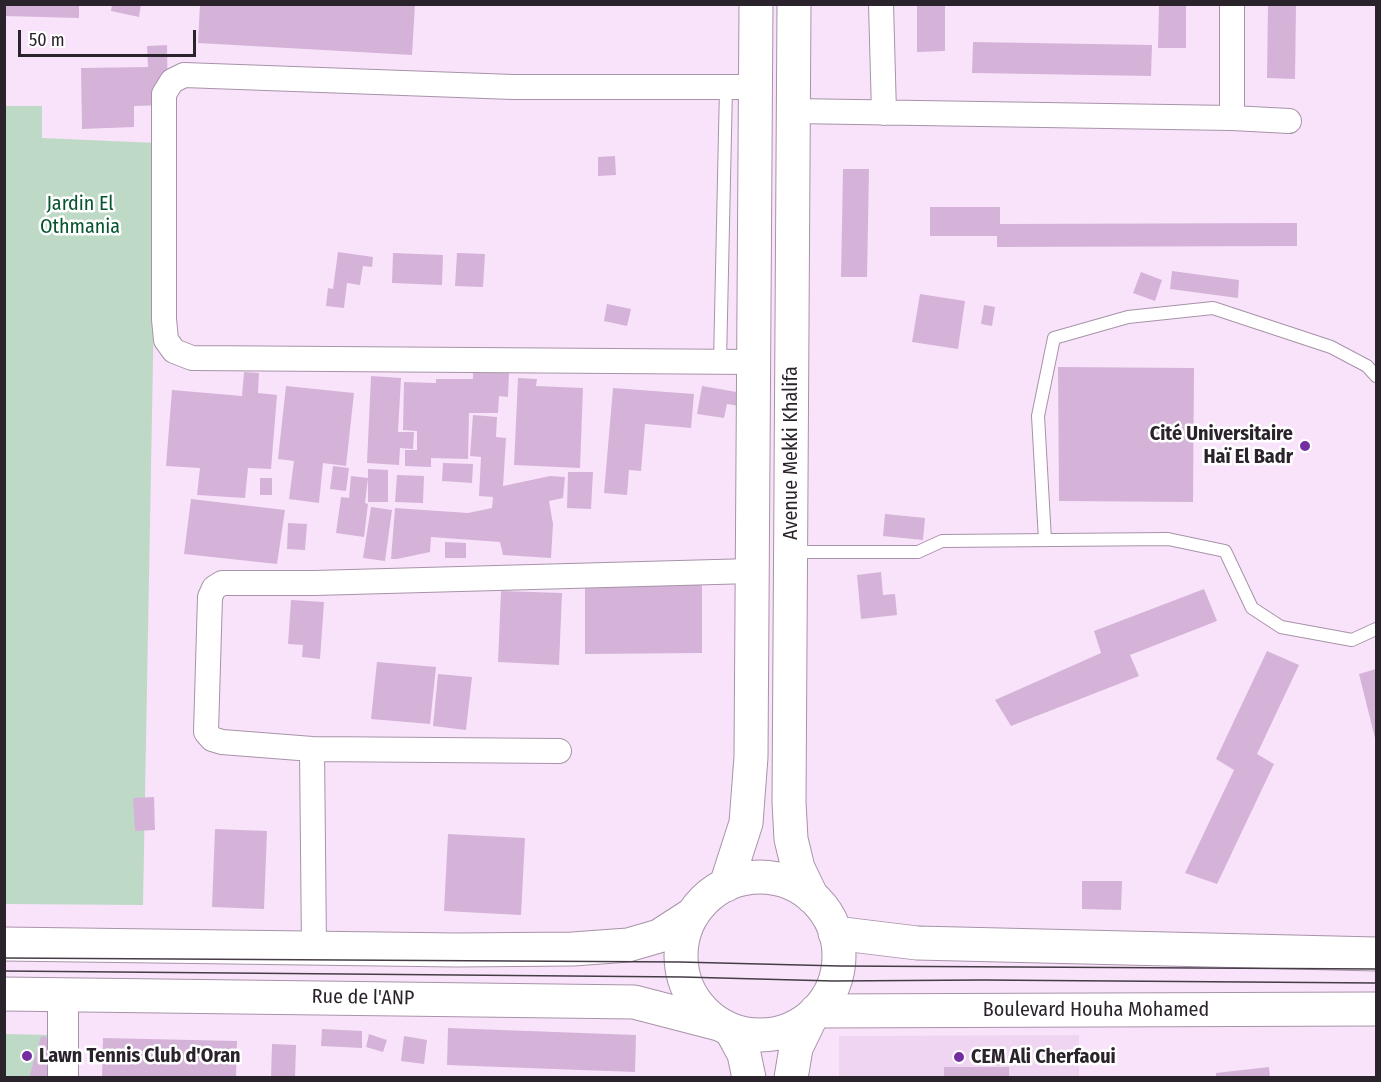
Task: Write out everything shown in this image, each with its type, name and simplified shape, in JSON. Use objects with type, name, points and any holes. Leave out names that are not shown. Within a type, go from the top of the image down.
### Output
[{"type":"main road","name":"Avenue Mekki Khalifa","points":[[726,885],[746,823],[751,757],[753,362],[741,87],[756,4]]},
{"type":"main road","name":"Avenue Mekki Khalifa","points":[[794,4],[789,802],[791,839],[798,868],[812,897]]},
{"type":"main road","points":[[792,1077],[796,1048],[813,1015],[826,998],[840,966],[835,933],[826,914],[812,897],[795,885],[771,878],[747,878],[726,885],[707,897],[693,914],[684,934],[680,962],[683,977],[693,999],[705,1013],[725,1027],[744,1034],[768,1035],[793,1029],[813,1015]]},
{"type":"main road","points":[[4,944],[456,950],[573,949],[628,945],[658,936],[693,914]]},
{"type":"main road","points":[[835,933],[917,943],[1377,954]]},
{"type":"main road","name":"Rue de l'ANP","points":[[4,994],[634,1002],[725,1027]]},
{"type":"main road","name":"Boulevard Houha Mohamed","points":[[813,1015],[1377,1009]]},
{"type":"main road","points":[[725,1027],[744,1054],[749,1077]]},
{"type":"street","points":[[881,4],[884,113]]},
{"type":"street","points":[[1232,4],[1232,118]]},
{"type":"street","points":[[741,87],[513,87],[184,75],[172,81],[164,94],[164,319],[166,340],[174,351],[192,358],[753,362]]},
{"type":"street","points":[[793,111],[1232,118],[1289,121]]},
{"type":"street","points":[[559,751],[312,748],[222,742],[212,739],[206,732],[210,597],[214,588],[222,583],[314,583],[752,571]]},
{"type":"street","points":[[312,748],[314,948]]},
{"type":"street","points":[[63,995],[63,1077]]},
{"type":"lane","points":[[720,362],[741,87]]},
{"type":"lane","points":[[1045,540],[1038,416],[1054,338],[1128,317],[1213,308],[1330,347],[1367,366],[1377,376]]},
{"type":"lane","points":[[790,552],[918,552],[942,541],[1168,539],[1225,551],[1252,608],[1281,627],[1352,640],[1377,629]]},
{"type":"shaded area","name":"CEM Ali Cherfaoui","points":[[1079,1035],[1079,1077],[839,1078],[839,1036]]},
{"type":"green space","name":"Jardin El Othmania","points":[[4,106],[42,106],[42,138],[157,143],[143,905],[5,904]]},
{"type":"green space","name":"Lawn Tennis Club d'Oran","points":[[5,1034],[50,1035],[50,1077],[5,1078]]},
{"type":"building","points":[[112,4],[141,4],[139,17],[111,11]]},
{"type":"building","points":[[200,4],[415,4],[412,55],[198,43]]},
{"type":"building","points":[[917,4],[945,4],[945,51],[917,52]]},
{"type":"building","points":[[1159,4],[1186,4],[1186,48],[1158,48]]},
{"type":"building","points":[[1268,4],[1296,4],[1295,79],[1267,78]]},
{"type":"building","points":[[4,5],[79,5],[79,18],[4,16]]},
{"type":"building","points":[[973,42],[1152,45],[1151,76],[972,73]]},
{"type":"building","points":[[167,45],[168,105],[134,106],[134,127],[82,129],[81,68],[148,67],[147,46]]},
{"type":"building","points":[[615,156],[616,175],[598,176],[598,157]]},
{"type":"building","points":[[843,169],[869,169],[867,277],[841,277]]},
{"type":"building","points":[[930,207],[1000,207],[1000,224],[1297,223],[1297,246],[997,247],[997,236],[930,236]]},
{"type":"building","points":[[338,252],[373,257],[372,267],[363,266],[360,285],[347,283],[344,308],[326,306],[328,288],[333,289]]},
{"type":"building","points":[[393,253],[443,255],[442,285],[392,283]]},
{"type":"building","points":[[457,253],[485,254],[483,287],[455,286]]},
{"type":"building","points":[[1172,271],[1239,280],[1238,298],[1170,289]]},
{"type":"building","points":[[1141,272],[1162,280],[1155,301],[1133,293]]},
{"type":"building","points":[[920,294],[965,301],[958,349],[912,342]]},
{"type":"building","points":[[607,304],[631,309],[627,326],[604,321]]},
{"type":"building","points":[[984,305],[995,307],[992,326],[981,324]]},
{"type":"building","points":[[1058,367],[1194,368],[1193,502],[1059,501]]},
{"type":"building","points":[[244,372],[259,373],[258,393],[277,395],[271,469],[248,468],[245,498],[197,495],[200,468],[166,466],[172,390],[242,396]]},
{"type":"building","points":[[473,372],[509,373],[508,397],[499,396],[498,413],[469,413],[468,459],[431,458],[431,467],[405,466],[405,450],[417,450],[417,431],[403,430],[404,382],[436,383],[436,379],[473,379]]},
{"type":"building","points":[[371,376],[401,378],[398,432],[414,432],[413,449],[400,448],[399,465],[367,463]]},
{"type":"building","points":[[518,378],[537,379],[536,386],[583,388],[580,468],[514,465]]},
{"type":"building","points":[[286,386],[354,393],[346,466],[323,463],[319,503],[289,499],[294,461],[278,459]]},
{"type":"building","points":[[702,386],[748,394],[746,407],[727,404],[724,418],[697,414]]},
{"type":"building","points":[[613,388],[694,394],[691,428],[645,424],[641,471],[629,470],[627,495],[604,493]]},
{"type":"building","points":[[473,415],[497,417],[496,437],[506,438],[503,486],[550,476],[565,477],[563,498],[549,501],[553,524],[551,558],[503,555],[500,542],[431,537],[430,552],[391,559],[395,508],[468,513],[492,508],[493,497],[479,496],[481,457],[470,456]]},
{"type":"building","points":[[443,463],[473,464],[472,483],[442,481]]},
{"type":"building","points":[[333,466],[349,468],[346,491],[330,489]]},
{"type":"building","points":[[368,469],[388,470],[388,502],[368,502]]},
{"type":"building","points":[[568,472],[593,472],[591,509],[567,508]]},
{"type":"building","points":[[397,475],[424,476],[423,503],[395,502]]},
{"type":"building","points":[[351,476],[368,478],[364,537],[336,533],[341,497],[349,498]]},
{"type":"building","points":[[260,478],[272,478],[272,495],[260,495]]},
{"type":"building","points":[[191,499],[285,510],[277,564],[184,554]]},
{"type":"building","points":[[371,507],[392,510],[385,561],[363,558]]},
{"type":"building","points":[[885,514],[925,518],[923,540],[883,536]]},
{"type":"building","points":[[288,523],[307,524],[305,550],[287,549]]},
{"type":"building","points":[[445,542],[466,543],[466,558],[445,558]]},
{"type":"building","points":[[881,572],[883,595],[895,594],[897,615],[861,619],[857,575]]},
{"type":"building","points":[[702,581],[702,653],[585,654],[585,582]]},
{"type":"building","points":[[1204,589],[1217,621],[1130,655],[1139,676],[1011,726],[995,700],[1101,653],[1094,631]]},
{"type":"building","points":[[501,591],[562,593],[559,665],[498,662]]},
{"type":"building","points":[[291,600],[324,602],[320,659],[302,657],[303,645],[288,644]]},
{"type":"building","points":[[1267,651],[1299,665],[1257,754],[1274,764],[1217,884],[1185,873],[1234,770],[1216,759]]},
{"type":"building","points":[[377,662],[436,667],[430,724],[371,719]]},
{"type":"building","points":[[1376,669],[1376,742],[1359,674]]},
{"type":"building","points":[[438,674],[472,677],[466,730],[433,726]]},
{"type":"building","points":[[154,797],[155,830],[135,831],[133,798]]},
{"type":"building","points":[[215,829],[267,831],[264,909],[212,907]]},
{"type":"building","points":[[448,834],[525,838],[521,915],[444,911]]},
{"type":"building","points":[[1082,881],[1122,881],[1121,910],[1082,909]]},
{"type":"building","points":[[448,1028],[636,1035],[635,1072],[447,1065]]},
{"type":"building","points":[[322,1029],[362,1031],[362,1048],[321,1046]]},
{"type":"building","points":[[369,1034],[387,1040],[383,1052],[366,1047]]},
{"type":"building","points":[[41,1036],[62,1041],[53,1078],[29,1078]]},
{"type":"building","points":[[404,1036],[427,1040],[424,1064],[401,1061]]},
{"type":"building","points":[[103,1038],[237,1041],[236,1078],[102,1078]]},
{"type":"building","points":[[272,1044],[296,1045],[295,1078],[271,1078]]},
{"type":"building","points":[[944,1067],[1009,1067],[1009,1078],[944,1078]]},
{"type":"building","points":[[1269,1067],[1270,1078],[1216,1078],[1216,1073]]},
{"type":"tram line","points":[[4,958],[1376,969]]},
{"type":"tram line","points":[[4,971],[683,977],[833,981],[1376,983]]},
{"type":"place","name":"Cité Universitaire Haï El Badr","points":[[1305,446]]},
{"type":"place","name":"Lawn Tennis Club d'Oran","points":[[27,1056]]},
{"type":"place","name":"CEM Ali Cherfaoui","points":[[959,1057]]}]
